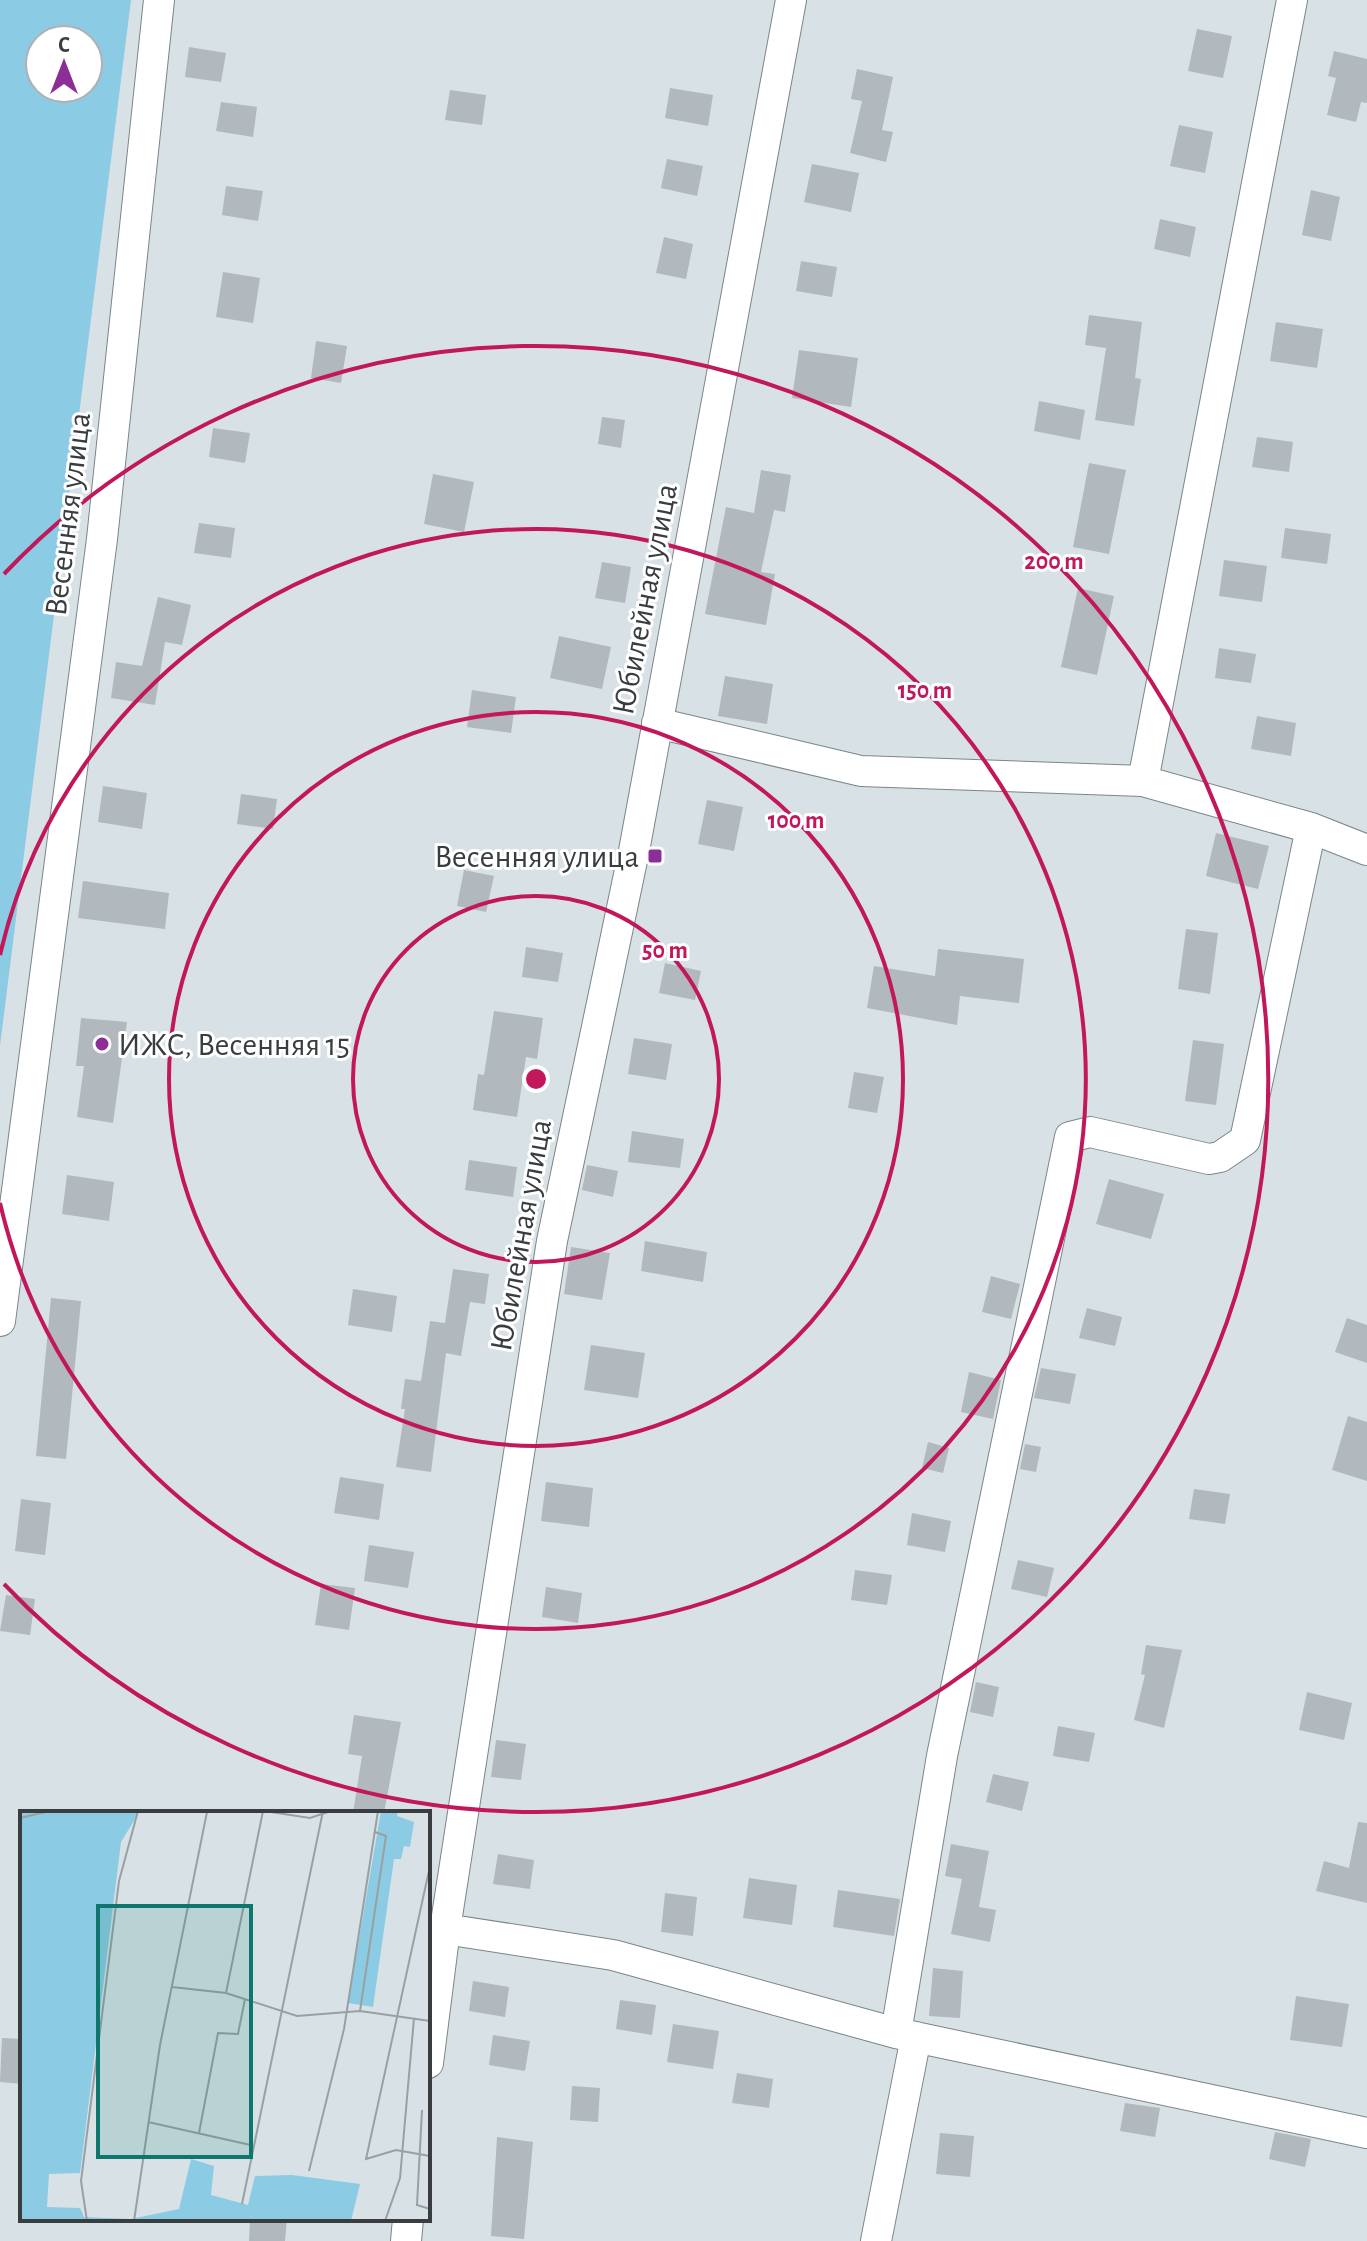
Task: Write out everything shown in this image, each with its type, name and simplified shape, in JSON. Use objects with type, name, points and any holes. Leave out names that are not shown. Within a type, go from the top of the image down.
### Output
[{"type":"street","name":"Весенняя улица","points":[[0,1321],[102,539],[159,0]]},
{"type":"street","name":"Юбилейная улица","points":[[430,2047],[445,1929],[552,1241],[657,723],[791,0]]},
{"type":"street","points":[[1143,781],[1292,0]]},
{"type":"street","points":[[657,723],[861,771],[1143,781],[1311,828],[1367,850]]},
{"type":"street","points":[[876,2241],[942,1756],[1070,1137],[1090,1132],[1209,1159],[1220,1157],[1245,1140],[1311,828]]},
{"type":"street","points":[[445,1929],[613,1955],[906,2035],[1367,2133]]},
{"type":"street","points":[[406,2241],[408,2221]]},
{"type":"shaded area","points":[[0,0],[131,0],[0,1046]]},
{"type":"building","points":[[1197,29],[1232,36],[1223,78],[1188,71]]},
{"type":"building","points":[[189,47],[226,53],[221,82],[185,77]]},
{"type":"building","points":[[1334,51],[1367,59],[1367,103],[1361,102],[1356,122],[1327,115],[1336,78],[1328,76]]},
{"type":"building","points":[[857,69],[893,77],[882,130],[893,132],[886,162],[850,153],[862,101],[851,99]]},
{"type":"building","points":[[670,88],[713,95],[708,126],[665,118]]},
{"type":"building","points":[[450,90],[486,95],[482,125],[445,120]]},
{"type":"building","points":[[221,102],[257,107],[253,137],[216,131]]},
{"type":"building","points":[[1179,125],[1213,132],[1205,173],[1170,166]]},
{"type":"building","points":[[667,159],[703,166],[697,196],[661,188]]},
{"type":"building","points":[[812,164],[859,173],[851,212],[804,202]]},
{"type":"building","points":[[226,186],[263,191],[258,221],[222,215]]},
{"type":"building","points":[[1311,190],[1340,197],[1331,241],[1302,235]]},
{"type":"building","points":[[1160,219],[1196,227],[1190,257],[1154,249]]},
{"type":"building","points":[[664,237],[693,244],[686,279],[656,273]]},
{"type":"building","points":[[801,261],[837,267],[832,297],[796,291]]},
{"type":"building","points":[[223,272],[260,278],[253,323],[216,317]]},
{"type":"building","points":[[1089,315],[1142,322],[1135,378],[1141,379],[1134,426],[1095,420],[1106,348],[1085,345]]},
{"type":"building","points":[[1276,322],[1323,329],[1317,368],[1270,361]]},
{"type":"building","points":[[316,341],[347,346],[341,383],[311,378]]},
{"type":"building","points":[[799,350],[858,358],[851,407],[792,398]]},
{"type":"building","points":[[1039,401],[1085,410],[1080,440],[1034,431]]},
{"type":"building","points":[[602,417],[625,420],[621,448],[598,444]]},
{"type":"building","points":[[213,428],[250,433],[245,463],[209,457]]},
{"type":"building","points":[[1257,437],[1293,442],[1289,472],[1252,467]]},
{"type":"building","points":[[1089,463],[1126,470],[1109,554],[1073,547]]},
{"type":"building","points":[[761,470],[791,475],[785,512],[774,510],[761,572],[775,574],[766,625],[705,614],[726,507],[754,513]]},
{"type":"building","points":[[433,474],[474,482],[464,532],[424,524]]},
{"type":"building","points":[[199,523],[235,528],[231,558],[194,553]]},
{"type":"building","points":[[1285,528],[1331,534],[1327,564],[1281,558]]},
{"type":"building","points":[[1224,560],[1267,566],[1262,602],[1219,596]]},
{"type":"building","points":[[602,562],[631,567],[625,603],[595,598]]},
{"type":"building","points":[[1078,588],[1114,596],[1097,675],[1061,667]]},
{"type":"building","points":[[158,597],[191,605],[182,645],[165,642],[155,705],[111,698],[116,662],[142,666]]},
{"type":"building","points":[[559,636],[611,647],[602,689],[550,678]]},
{"type":"building","points":[[1219,648],[1256,654],[1251,683],[1215,678]]},
{"type":"building","points":[[725,676],[773,684],[767,724],[718,716]]},
{"type":"building","points":[[472,690],[516,697],[511,733],[467,727]]},
{"type":"building","points":[[1257,716],[1296,723],[1291,756],[1251,749]]},
{"type":"building","points":[[103,786],[147,793],[142,829],[98,822]]},
{"type":"building","points":[[241,794],[277,799],[273,829],[237,824]]},
{"type":"building","points":[[707,800],[743,807],[734,851],[698,844]]},
{"type":"building","points":[[1216,833],[1269,846],[1258,889],[1206,876]]},
{"type":"building","points":[[464,870],[494,876],[486,912],[457,906]]},
{"type":"building","points":[[83,881],[169,893],[165,929],[78,918]]},
{"type":"building","points":[[1186,929],[1218,933],[1210,994],[1178,989]]},
{"type":"building","points":[[526,947],[563,953],[558,982],[522,977]]},
{"type":"building","points":[[938,949],[1024,959],[1019,1003],[960,996],[957,1025],[867,1008],[874,966],[935,976]]},
{"type":"building","points":[[665,963],[701,971],[695,1000],[659,993]]},
{"type":"building","points":[[494,1011],[543,1018],[537,1059],[526,1057],[517,1117],[473,1110],[478,1074],[484,1075]]},
{"type":"building","points":[[81,1018],[127,1022],[113,1123],[77,1117],[84,1066],[76,1066]]},
{"type":"building","points":[[634,1038],[672,1044],[666,1080],[628,1074]]},
{"type":"building","points":[[1193,1040],[1224,1044],[1216,1105],[1185,1101]]},
{"type":"building","points":[[854,1072],[884,1077],[877,1113],[848,1108]]},
{"type":"building","points":[[632,1131],[684,1139],[680,1168],[628,1162]]},
{"type":"building","points":[[469,1160],[517,1167],[513,1197],[465,1190]]},
{"type":"building","points":[[587,1165],[618,1171],[613,1197],[582,1190]]},
{"type":"building","points":[[67,1175],[114,1182],[109,1221],[62,1214]]},
{"type":"building","points":[[1109,1179],[1164,1194],[1151,1239],[1096,1224]]},
{"type":"building","points":[[645,1241],[707,1252],[703,1282],[641,1271]]},
{"type":"building","points":[[571,1247],[610,1253],[602,1300],[564,1294]]},
{"type":"building","points":[[453,1269],[489,1274],[485,1304],[470,1302],[461,1356],[446,1353],[431,1472],[396,1467],[405,1409],[401,1409],[405,1379],[421,1381],[430,1321],[445,1323]]},
{"type":"building","points":[[991,1276],[1020,1284],[1011,1319],[982,1312]]},
{"type":"building","points":[[353,1289],[397,1296],[392,1332],[348,1325]]},
{"type":"building","points":[[51,1298],[81,1301],[66,1459],[36,1456]]},
{"type":"building","points":[[1087,1308],[1122,1317],[1115,1346],[1079,1338]]},
{"type":"building","points":[[1347,1318],[1367,1325],[1367,1363],[1335,1352]]},
{"type":"building","points":[[591,1345],[645,1353],[638,1398],[584,1390]]},
{"type":"building","points":[[1041,1368],[1076,1374],[1070,1404],[1034,1398]]},
{"type":"building","points":[[969,1372],[1001,1380],[993,1419],[961,1412]]},
{"type":"building","points":[[1348,1416],[1367,1422],[1367,1481],[1332,1470]]},
{"type":"building","points":[[928,1442],[949,1448],[943,1473],[922,1468]]},
{"type":"building","points":[[1025,1444],[1041,1447],[1036,1472],[1020,1469]]},
{"type":"building","points":[[340,1477],[384,1484],[379,1520],[334,1513]]},
{"type":"building","points":[[546,1482],[593,1488],[589,1527],[541,1521]]},
{"type":"building","points":[[1194,1489],[1230,1494],[1225,1524],[1189,1519]]},
{"type":"building","points":[[21,1499],[51,1503],[45,1555],[15,1551]]},
{"type":"building","points":[[912,1513],[951,1521],[945,1552],[907,1545]]},
{"type":"building","points":[[369,1545],[414,1552],[408,1588],[364,1581]]},
{"type":"building","points":[[1018,1560],[1054,1568],[1047,1597],[1011,1589]]},
{"type":"building","points":[[855,1570],[892,1575],[887,1605],[851,1600]]},
{"type":"building","points":[[321,1584],[355,1588],[349,1630],[315,1625]]},
{"type":"building","points":[[546,1587],[582,1593],[578,1623],[542,1617]]},
{"type":"building","points":[[6,1595],[35,1599],[30,1635],[0,1631]]},
{"type":"building","points":[[1146,1645],[1182,1650],[1164,1728],[1134,1720],[1145,1675],[1141,1674]]},
{"type":"building","points":[[976,1682],[999,1687],[993,1717],[970,1712]]},
{"type":"building","points":[[1307,1692],[1352,1703],[1344,1740],[1299,1730]]},
{"type":"building","points":[[354,1715],[401,1722],[384,1811],[353,1811],[362,1756],[348,1754]]},
{"type":"building","points":[[1058,1726],[1095,1733],[1089,1762],[1053,1756]]},
{"type":"building","points":[[496,1740],[526,1744],[521,1780],[491,1777]]},
{"type":"building","points":[[993,1774],[1029,1782],[1022,1811],[986,1802]]},
{"type":"building","points":[[1358,1822],[1367,1823],[1367,1903],[1316,1891],[1324,1861],[1349,1868]]},
{"type":"building","points":[[951,1844],[989,1851],[979,1907],[996,1910],[990,1942],[951,1934],[962,1879],[945,1876]]},
{"type":"building","points":[[498,1854],[534,1860],[530,1889],[493,1884]]},
{"type":"building","points":[[749,1878],[797,1885],[792,1925],[743,1918]]},
{"type":"building","points":[[838,1890],[900,1899],[894,1936],[833,1927]]},
{"type":"building","points":[[665,1893],[697,1897],[693,1936],[661,1932]]},
{"type":"building","points":[[933,1968],[963,1971],[960,2018],[929,2016]]},
{"type":"building","points":[[473,1981],[509,1987],[505,2017],[469,2011]]},
{"type":"building","points":[[1296,1996],[1349,2004],[1342,2047],[1290,2040]]},
{"type":"building","points":[[620,2000],[656,2005],[652,2035],[616,2029]]},
{"type":"building","points":[[673,2024],[719,2031],[713,2069],[667,2062]]},
{"type":"building","points":[[493,2035],[530,2041],[525,2071],[489,2065]]},
{"type":"building","points":[[2,2038],[20,2039],[20,2084],[0,2082]]},
{"type":"building","points":[[737,2073],[773,2079],[769,2108],[732,2103]]},
{"type":"building","points":[[572,2086],[600,2088],[598,2122],[570,2120]]},
{"type":"building","points":[[1125,2103],[1160,2108],[1155,2137],[1120,2131]]},
{"type":"building","points":[[1275,2132],[1311,2139],[1305,2167],[1269,2159]]},
{"type":"building","points":[[940,2133],[974,2136],[970,2177],[936,2174]]},
{"type":"building","points":[[497,2137],[533,2142],[524,2239],[491,2236]]},
{"type":"building","points":[[250,2221],[287,2221],[285,2241],[249,2241]]},
{"type":"place","name":"Весенняя улица","points":[[655,856]]},
{"type":"place","name":"ИЖС, Весенняя 15","points":[[102,1044]]}]
